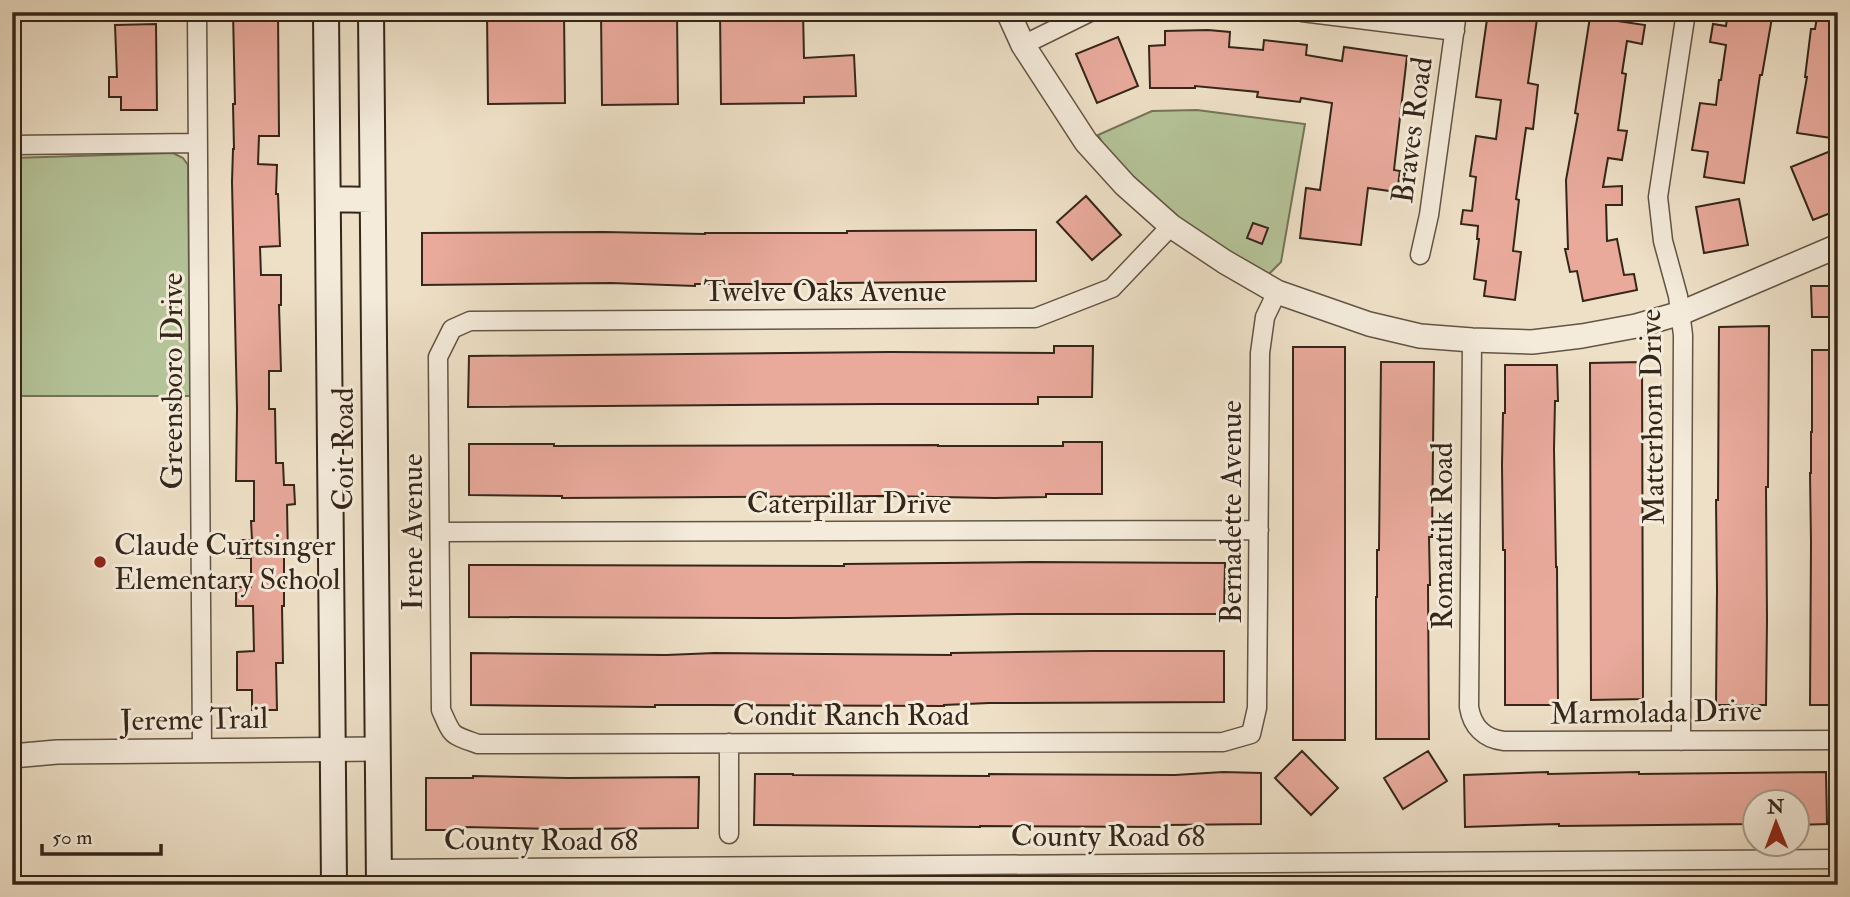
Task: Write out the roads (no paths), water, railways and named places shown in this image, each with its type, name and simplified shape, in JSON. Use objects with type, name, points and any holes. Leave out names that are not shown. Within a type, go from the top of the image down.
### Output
[{"type":"main road","name":"Coit Road","points":[[326,12],[334,885]]},
{"type":"main road","name":"Coit Road","points":[[371,12],[379,877]]},
{"type":"main road","points":[[328,199],[372,200]]},
{"type":"street","name":"Greensboro Drive","points":[[197,12],[202,750]]},
{"type":"street","points":[[1008,12],[1023,45],[1086,142],[1125,185],[1171,226],[1277,292],[1368,324],[1420,336],[1472,341],[1532,342],[1582,336],[1636,326],[1681,313],[1838,246]]},
{"type":"street","points":[[1023,45],[1090,12]]},
{"type":"street","points":[[1302,12],[1455,31]]},
{"type":"street","name":"Braves Road","points":[[1420,255],[1429,215],[1457,12]]},
{"type":"street","name":"Matterhorn Drive","points":[[1681,741],[1683,349],[1681,313],[1662,241],[1658,197],[1686,12]]},
{"type":"street","points":[[12,145],[198,143]]},
{"type":"street","name":"Twelve Oaks Avenue","points":[[450,330],[470,321],[1035,318],[1112,288],[1171,226]]},
{"type":"street","name":"Bernadette Avenue","points":[[1251,734],[1258,708],[1260,353],[1265,317],[1277,292]]},
{"type":"street","name":"Irene Avenue","points":[[450,330],[438,358],[441,710],[452,733]]},
{"type":"street","name":"Romantik Road","points":[[1472,341],[1469,707],[1478,729]]},
{"type":"street","name":"Caterpillar Drive","points":[[440,533],[1259,530]]},
{"type":"street","name":"Marmolada Drive","points":[[1478,729],[1489,737],[1504,741],[1838,740]]},
{"type":"street","name":"Condit Ranch Road","points":[[452,733],[478,744],[1223,742],[1251,734]]},
{"type":"street","points":[[729,743],[729,834]]},
{"type":"street","name":"Jereme Trail","points":[[12,756],[57,752],[377,749]]},
{"type":"street","name":"County Road 68","points":[[379,877],[1838,859]]},
{"type":"place","name":"Claude Curtsinger Elementary School","points":[[100,562]]}]
